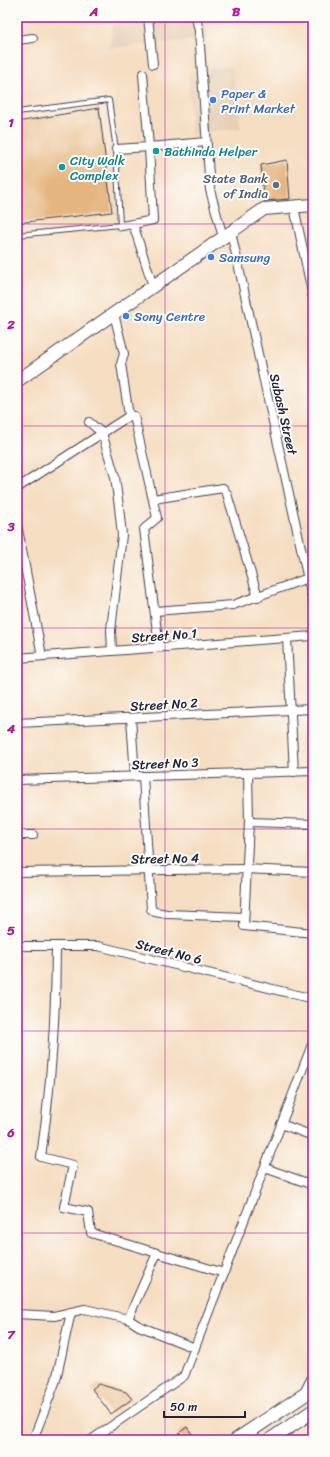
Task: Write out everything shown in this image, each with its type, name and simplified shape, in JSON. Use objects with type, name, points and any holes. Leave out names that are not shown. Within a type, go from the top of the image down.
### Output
[{"type":"main road","points":[[236,1440],[308,1392]]},
{"type":"main road","points":[[270,1440],[313,1411]]},
{"type":"street","points":[[148,17],[153,64]]},
{"type":"street","name":"Subash Street","points":[[196,17],[199,31],[210,190],[227,234],[313,602]]},
{"type":"street","points":[[17,40],[33,38]]},
{"type":"street","points":[[121,226],[153,220],[143,74]]},
{"type":"street","points":[[116,149],[206,142]]},
{"type":"street","points":[[17,381],[264,209],[313,205]]},
{"type":"street","points":[[294,207],[313,297]]},
{"type":"street","points":[[133,224],[153,286]]},
{"type":"street","points":[[114,314],[124,354],[121,364],[129,416]]},
{"type":"street","points":[[17,488],[129,416],[134,416],[157,518],[144,529],[159,647]]},
{"type":"street","points":[[89,422],[102,433],[115,477],[122,535],[111,630],[112,651]]},
{"type":"street","points":[[153,499],[223,488],[227,494],[258,597]]},
{"type":"street","points":[[17,524],[42,656]]},
{"type":"street","points":[[155,611],[233,605],[308,578]]},
{"type":"street","name":"Street No 1","points":[[17,658],[313,636]]},
{"type":"street","points":[[287,638],[294,772]]},
{"type":"street","name":"Street No 2","points":[[17,724],[313,710]]},
{"type":"street","points":[[131,718],[149,870],[151,909],[155,912],[167,914],[244,917]]},
{"type":"street","name":"Street No 3","points":[[17,780],[313,771]]},
{"type":"street","points":[[248,773],[249,822],[244,926],[313,933]]},
{"type":"street","points":[[249,822],[313,824]]},
{"type":"street","points":[[17,835],[33,835]]},
{"type":"street","name":"Street No 4","points":[[17,872],[246,869],[313,872]]},
{"type":"street","name":"Street No 6","points":[[17,946],[98,946],[313,999]]},
{"type":"street","points":[[56,946],[56,995],[46,1123],[41,1157],[73,1165],[64,1207],[88,1212],[90,1233],[224,1273]]},
{"type":"street","points":[[91,1440],[184,1376],[313,1042]]},
{"type":"street","points":[[281,1124],[313,1136]]},
{"type":"street","points":[[264,1168],[313,1185]]},
{"type":"street","points":[[128,1319],[157,1252]]},
{"type":"street","points":[[17,1314],[54,1316],[85,1309],[128,1319],[139,1326],[195,1348]]},
{"type":"street","points":[[33,1440],[56,1380],[71,1312]]},
{"type":"street","points":[[308,1392],[313,1375]]},
{"type":"lane","points":[[17,112],[109,100],[116,150],[120,225],[17,234]]},
{"type":"shaded area","points":[[114,17],[205,17],[207,39],[109,48]]},
{"type":"shaded area","name":"Paper & Print Market","points":[[232,67],[241,128],[191,135],[188,72]]},
{"type":"building","name":"City Walk Complex","points":[[99,108],[112,212],[17,223],[17,122]]},
{"type":"building","name":"State Bank of India","points":[[287,160],[290,199],[264,201],[261,165]]},
{"type":"building","points":[[98,1384],[126,1392],[132,1399],[111,1414],[92,1389]]},
{"type":"building","points":[[187,1427],[196,1440],[184,1440],[179,1433]]},
{"type":"place","name":"Paper & Print Market","points":[[213,100]]},
{"type":"place","name":"Bathinda Helper","points":[[156,151]]},
{"type":"place","name":"City Walk Complex","points":[[62,167]]},
{"type":"place","name":"State Bank of India","points":[[276,185]]},
{"type":"place","name":"Samsung","points":[[211,257]]},
{"type":"place","name":"Sony Centre","points":[[126,316]]}]
